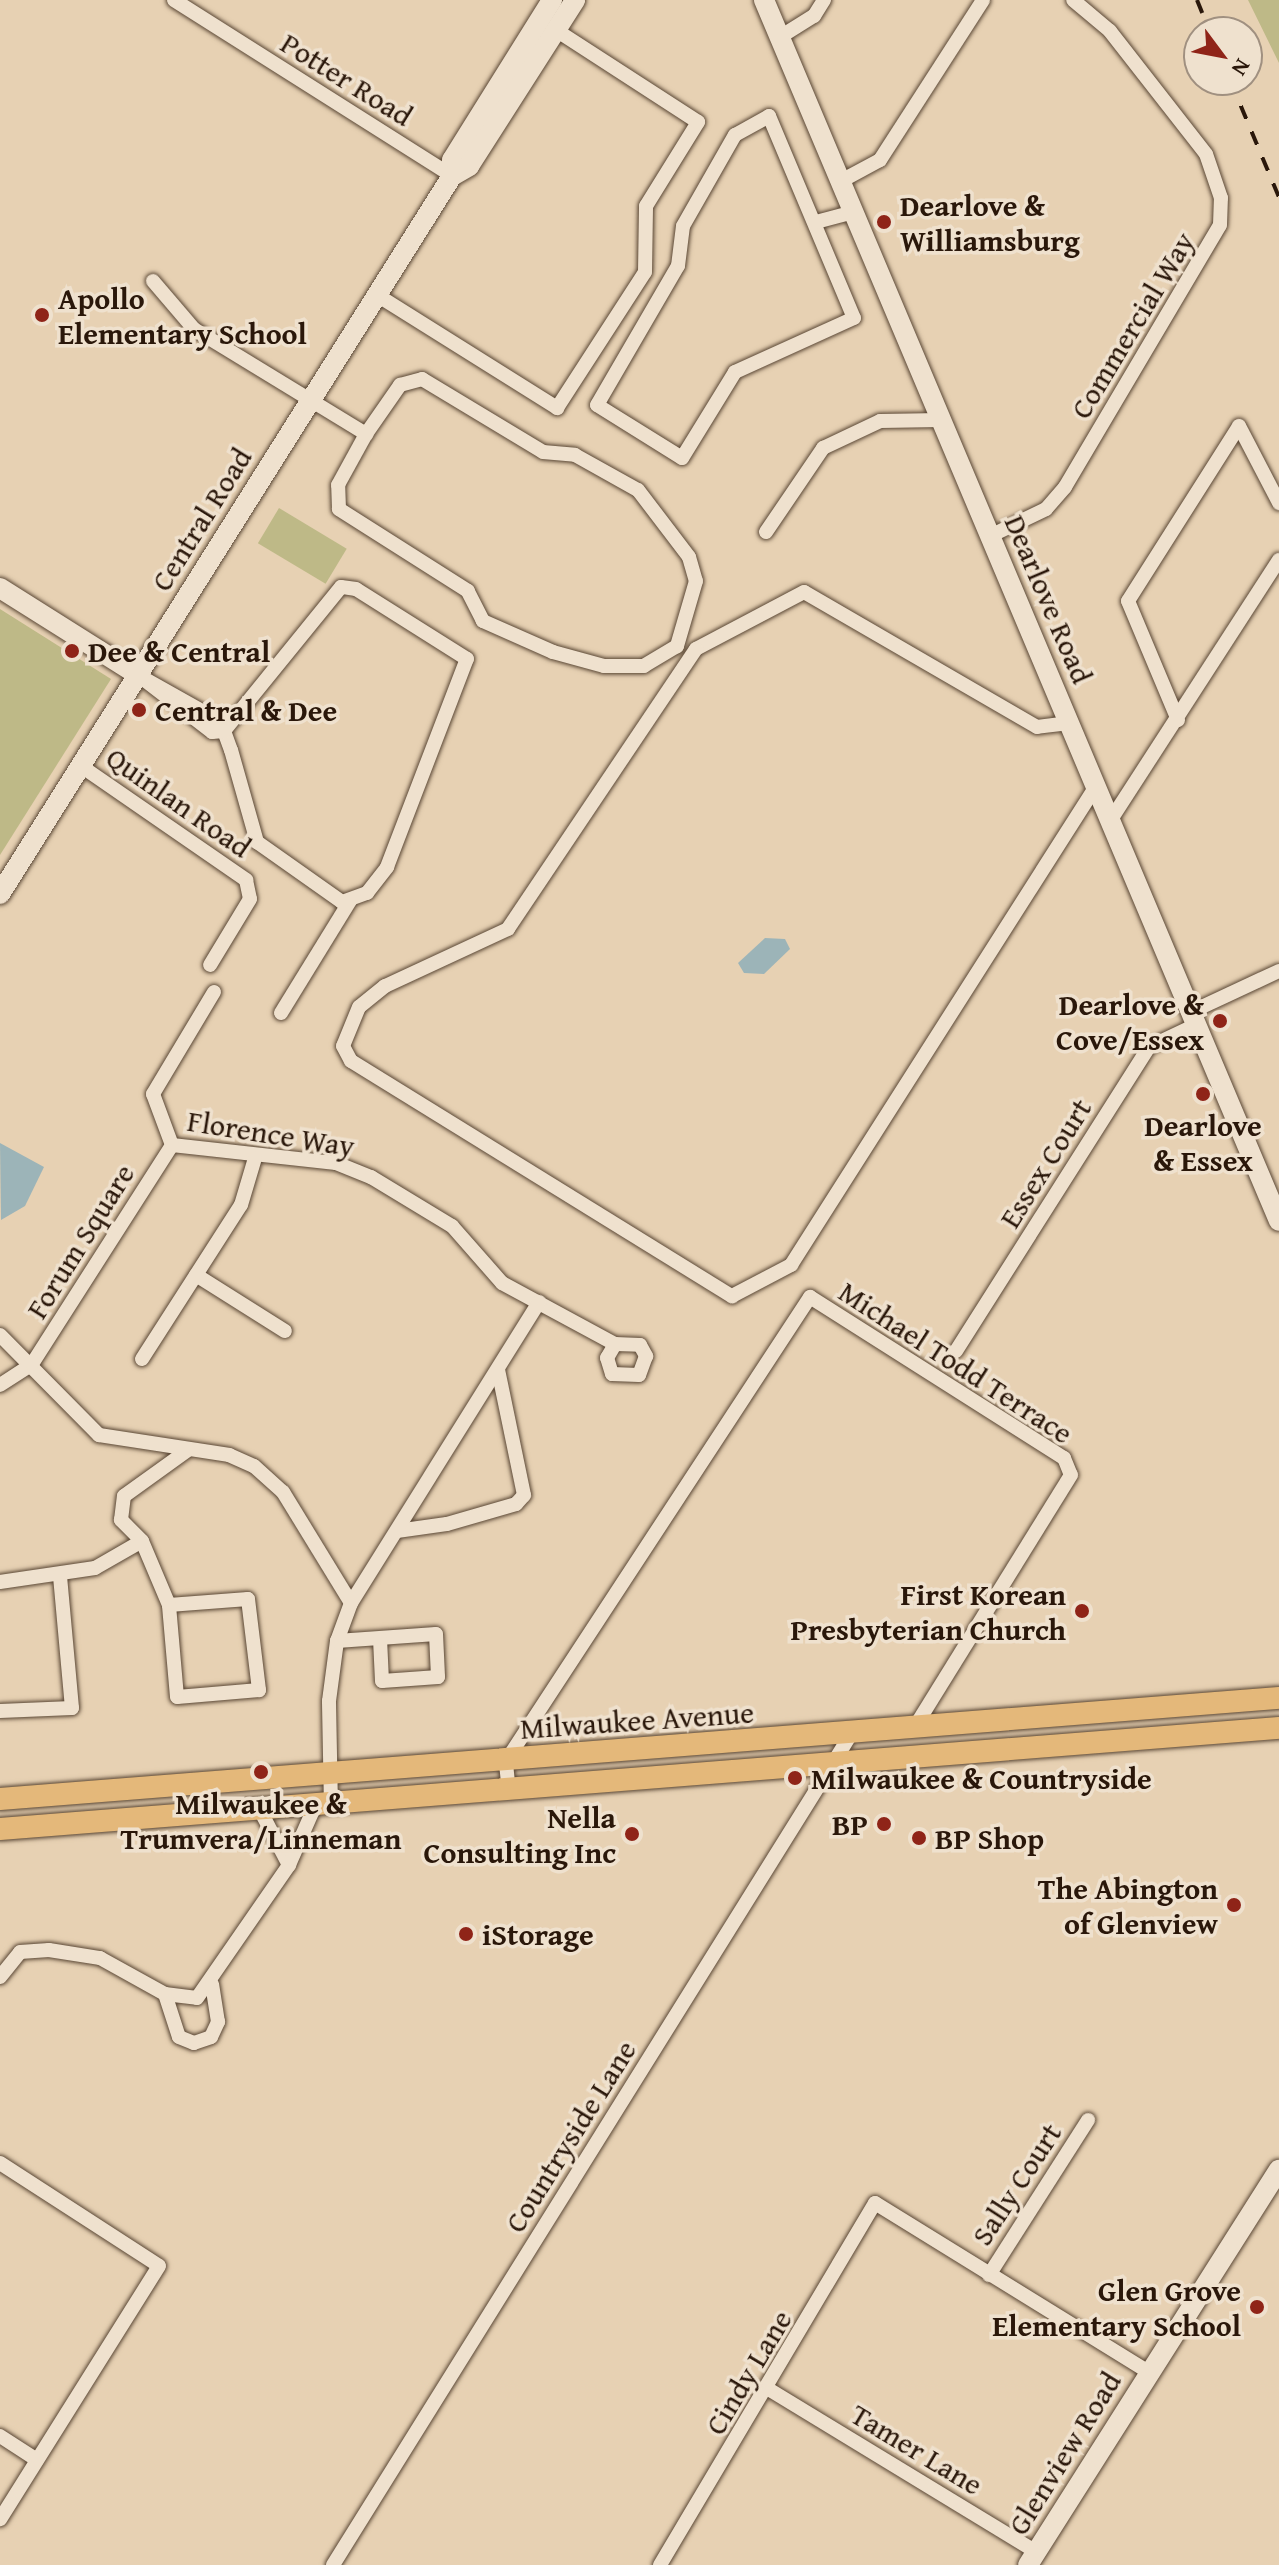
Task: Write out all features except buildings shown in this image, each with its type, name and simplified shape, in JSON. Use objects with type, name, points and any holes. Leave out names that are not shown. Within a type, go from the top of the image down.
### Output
[{"type":"main road","name":"Central Road","points":[[452,176],[452,160],[552,0]]},
{"type":"main road","name":"Central Road","points":[[0,894],[452,176],[469,166],[575,0]]},
{"type":"main road","name":"Dearlove Road","points":[[764,0],[1279,1221]]},
{"type":"main road","points":[[0,588],[138,675]]},
{"type":"main road","name":"Milwaukee Avenue","points":[[0,1799],[1279,1698]]},
{"type":"main road","name":"Milwaukee Avenue","points":[[0,1829],[323,1808],[1279,1728]]},
{"type":"main road","name":"Glenview Road","points":[[1032,2558],[1279,2170]]},
{"type":"street","name":"Potter Road","points":[[174,0],[452,176]]},
{"type":"street","points":[[780,37],[814,16],[824,0]]},
{"type":"street","points":[[841,181],[880,160],[983,0]]},
{"type":"street","name":"Commercial Way","points":[[990,536],[1046,509],[1065,487],[1220,225],[1221,198],[1206,154],[1110,31],[1073,0]]},
{"type":"street","points":[[377,295],[557,408],[645,272],[646,206],[698,122],[556,30]]},
{"type":"street","points":[[769,116],[816,222],[854,318],[735,372],[682,458],[597,405],[678,266],[683,226],[735,135],[769,116]]},
{"type":"street","points":[[816,222],[853,212]]},
{"type":"street","points":[[153,281],[194,329],[366,434]]},
{"type":"street","points":[[422,379],[543,452],[575,455],[638,490],[689,557],[696,581],[677,646],[644,666],[604,666],[483,621],[468,591],[339,509],[338,485],[366,434],[400,385],[422,379]]},
{"type":"street","points":[[766,532],[823,448],[880,421],[941,420]]},
{"type":"street","points":[[1178,720],[1128,601],[1239,426],[1279,503]]},
{"type":"street","points":[[1110,821],[1279,560]]},
{"type":"street","points":[[224,731],[341,587],[467,659],[387,867],[346,902],[281,1013]]},
{"type":"street","points":[[1069,723],[1037,727],[804,592],[696,649],[508,929],[385,986],[359,1007],[343,1046],[351,1061],[732,1296],[791,1265],[1096,786]]},
{"type":"street","points":[[138,675],[157,681],[224,731],[257,842],[346,902]]},
{"type":"street","name":"Quinlan Road","points":[[81,766],[246,880],[250,899],[210,965]]},
{"type":"street","name":"Essex Court","points":[[956,1351],[1149,1047],[1279,971]]},
{"type":"street","name":"Florence Way","points":[[214,992],[153,1094],[172,1145],[255,1158],[336,1163],[371,1177],[452,1226],[502,1283],[615,1344]]},
{"type":"street","name":"Forum Square","points":[[32,1364],[172,1145]]},
{"type":"street","points":[[142,1359],[241,1205],[255,1158]]},
{"type":"street","points":[[196,1275],[285,1331]]},
{"type":"street","name":"Michael Todd Terrace","points":[[506,1761],[810,1297],[1064,1458],[1071,1475],[914,1728]]},
{"type":"street","points":[[0,1977],[20,1952],[49,1950],[100,1958],[165,1994],[197,1998],[212,1984],[323,1808],[329,1775],[337,1641],[351,1603],[539,1302]]},
{"type":"street","points":[[0,1335],[99,1435],[242,1461],[283,1492],[351,1603]]},
{"type":"street","points":[[0,1385],[32,1364]]},
{"type":"street","points":[[397,1531],[447,1524],[516,1504],[524,1495],[498,1370]]},
{"type":"street","points":[[169,1605],[248,1599],[259,1690],[177,1697],[169,1605],[142,1541],[121,1520],[124,1496],[188,1450]]},
{"type":"street","points":[[0,1582],[60,1576],[95,1568],[142,1541]]},
{"type":"street","points":[[0,1711],[72,1708],[60,1576]]},
{"type":"street","points":[[337,1641],[436,1634],[438,1677],[382,1681],[380,1639]]},
{"type":"street","name":"Countryside Lane","points":[[333,2565],[851,1734]]},
{"type":"street","points":[[506,1761],[509,1792]]},
{"type":"street","points":[[261,1812],[289,1865]]},
{"type":"street","points":[[165,1994],[179,2037],[194,2043],[211,2037],[218,2022],[212,1984]]},
{"type":"street","name":"Sally Court","points":[[989,2275],[1088,2120]]},
{"type":"street","points":[[0,2163],[159,2266],[0,2519]]},
{"type":"street","name":"Cindy Lane","points":[[660,2565],[770,2390],[875,2203],[989,2275]]},
{"type":"street","points":[[989,2275],[1150,2373]]},
{"type":"street","name":"Tamer Lane","points":[[770,2390],[1032,2558]]},
{"type":"street","points":[[0,2436],[37,2460]]},
{"type":"shaded area","points":[[1248,0],[1279,0],[1279,63],[1263,30],[1263,16],[1256,16]]},
{"type":"shaded area","points":[[279,508],[347,549],[326,584],[258,543]]},
{"type":"shaded area","points":[[0,609],[111,679],[0,855]]},
{"type":"water","points":[[765,938],[785,939],[790,949],[764,974],[744,973],[738,963]]},
{"type":"water","points":[[0,1143],[44,1167],[25,1206],[1,1220]]},
{"type":"railway","points":[[1197,0],[1204,16]]},
{"type":"railway","points":[[1237,96],[1279,197]]},
{"type":"place","name":"Dearlove & Williamsburg","points":[[884,222]]},
{"type":"place","name":"Apollo Elementary School","points":[[42,315]]},
{"type":"place","name":"Dee & Central","points":[[72,651]]},
{"type":"place","name":"Central & Dee","points":[[139,710]]},
{"type":"place","name":"Dearlove & Cove/Essex","points":[[1220,1021]]},
{"type":"place","name":"Dearlove & Essex","points":[[1203,1094]]},
{"type":"place","name":"First Korean Presbyterian Church","points":[[1082,1611]]},
{"type":"place","name":"Milwaukee & Trumvera/Linneman","points":[[261,1772]]},
{"type":"place","name":"Milwaukee & Countryside","points":[[795,1778]]},
{"type":"place","name":"BP","points":[[884,1824]]},
{"type":"place","name":"Nella Consulting Inc","points":[[632,1834]]},
{"type":"place","name":"BP Shop","points":[[919,1838]]},
{"type":"place","name":"The Abington of Glenview","points":[[1234,1905]]},
{"type":"place","name":"iStorage","points":[[466,1934]]},
{"type":"place","name":"Glen Grove Elementary School","points":[[1257,2307]]}]
